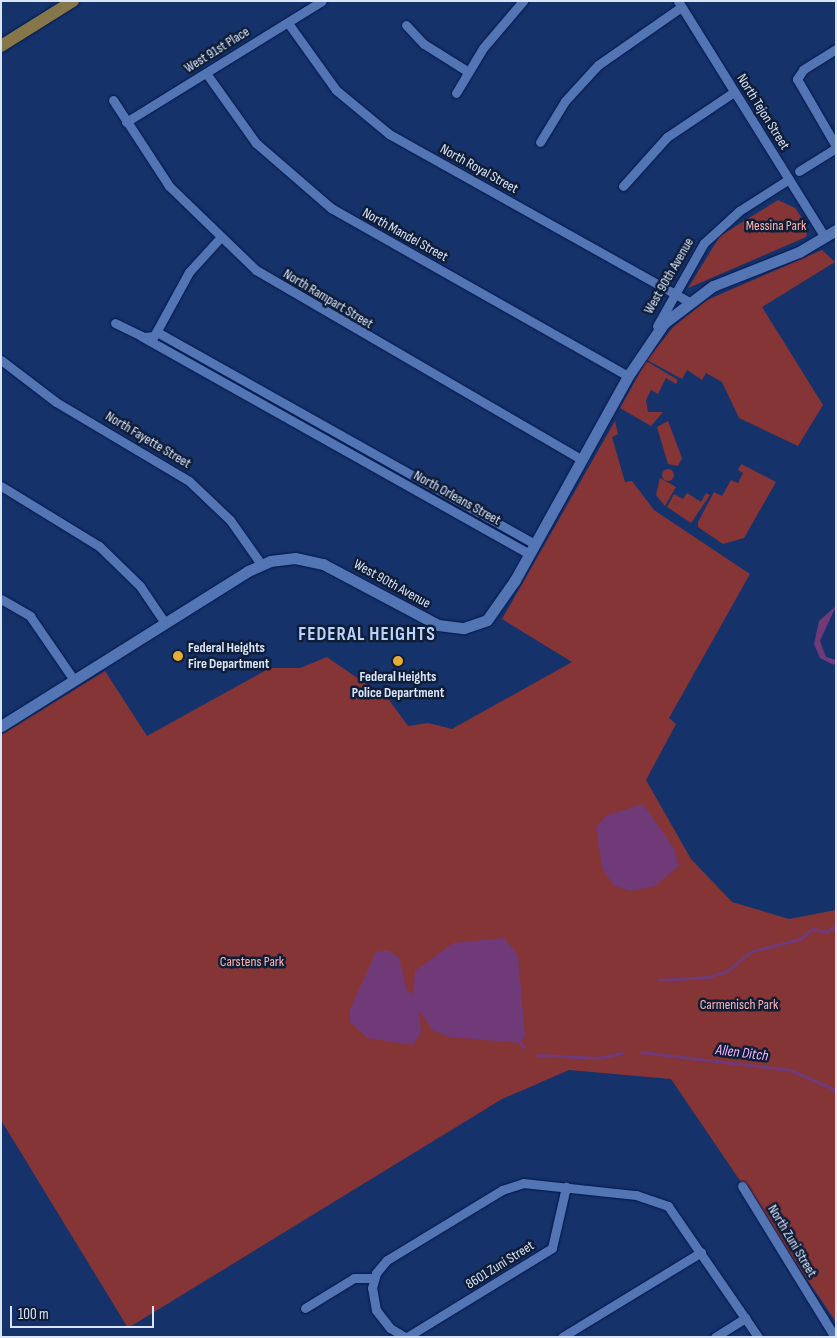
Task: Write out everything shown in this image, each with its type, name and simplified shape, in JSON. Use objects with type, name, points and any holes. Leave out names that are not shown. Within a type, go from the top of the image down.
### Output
[{"type":"main road","points":[[1,46],[73,1]]},
{"type":"street","name":"West 91st Place","points":[[126,122],[322,1]]},
{"type":"street","points":[[456,93],[467,72],[523,1]]},
{"type":"street","points":[[540,142],[566,102],[598,65],[680,4]]},
{"type":"street","name":"North Tejon Street","points":[[680,4],[825,237]]},
{"type":"street","name":"North Royal Street","points":[[288,23],[336,90],[389,134],[689,302]]},
{"type":"street","points":[[406,25],[424,44],[467,72]]},
{"type":"street","points":[[799,171],[836,147],[797,79],[803,70],[836,49]]},
{"type":"street","name":"North Mandel Street","points":[[206,73],[256,143],[331,208],[628,376]]},
{"type":"street","points":[[623,186],[667,137],[734,92]]},
{"type":"street","name":"North Rampart Street","points":[[113,100],[169,186],[218,239],[295,297],[582,460]]},
{"type":"street","name":"West 90th Avenue","points":[[1,726],[261,564],[296,558],[323,564],[428,621],[455,628],[474,626],[493,615],[651,338],[694,257],[720,227],[789,179]]},
{"type":"street","name":"West 90th Avenue","points":[[651,338],[689,302],[728,278],[825,237],[836,230]]},
{"type":"street","points":[[141,336],[157,332],[189,272],[218,239]]},
{"type":"street","name":"North Orleans Street","points":[[115,323],[371,465],[532,549]]},
{"type":"street","name":"North Orleans Street","points":[[157,332],[376,455],[532,549]]},
{"type":"street","name":"North Fayette Street","points":[[1,360],[56,402],[189,481],[230,520],[261,564]]},
{"type":"street","points":[[265,406],[271,396]]},
{"type":"street","points":[[371,465],[376,455]]},
{"type":"street","points":[[1,486],[99,546],[140,586],[165,623]]},
{"type":"street","points":[[1,599],[30,616],[74,680]]},
{"type":"street","points":[[305,1308],[354,1278],[373,1278],[387,1260],[502,1190],[523,1183],[566,1187],[660,1202],[679,1216],[758,1337]]},
{"type":"street","name":"North Zuni Street","points":[[742,1186],[835,1337]]},
{"type":"street","name":"8601 Zuni Street","points":[[373,1278],[376,1310],[390,1328],[406,1337],[552,1248],[566,1187]]},
{"type":"street","points":[[562,1337],[701,1252]]},
{"type":"street","points":[[715,1337],[746,1318]]},
{"type":"green space","name":"Messina Park","points":[[778,200],[795,208],[808,227],[806,237],[688,288],[720,236]]},
{"type":"green space","points":[[822,250],[835,262],[762,307],[823,405],[798,446],[739,418],[722,382],[706,373],[702,380],[687,370],[682,379],[647,360],[673,327],[707,300]]},
{"type":"green space","points":[[646,361],[678,380],[676,384],[666,378],[658,394],[651,390],[646,400],[648,412],[663,412],[651,426],[620,408]]},
{"type":"green space","name":"Carstens Park","points":[[615,421],[618,434],[612,437],[625,482],[632,481],[654,510],[750,574],[669,718],[676,724],[646,780],[691,859],[732,902],[789,919],[836,910],[836,1322],[671,1079],[569,1070],[502,1099],[128,1328],[1,1120],[1,735],[105,671],[147,736],[270,668],[300,668],[327,657],[389,700],[408,726],[428,723],[452,729],[572,662],[502,619]]},
{"type":"green space","points":[[668,421],[682,458],[678,466],[668,464],[657,427]]},
{"type":"green space","points":[[741,464],[776,482],[744,538],[723,544],[698,527],[698,522],[714,492],[722,496],[731,480],[738,483],[743,473],[738,470]]},
{"type":"green space","points":[[668,469],[674,475],[668,481],[662,475]]},
{"type":"green space","points":[[660,478],[676,487],[665,506],[656,495]]},
{"type":"green space","points":[[687,493],[701,502],[706,493],[710,495],[691,523],[667,507],[674,494],[683,499]]},
{"type":"shaded area","points":[[836,606],[820,641],[826,657],[836,660],[834,665],[820,658],[814,644],[819,621]]},
{"type":"shaded area","points":[[643,804],[674,848],[679,866],[655,886],[632,891],[614,886],[602,868],[596,827],[607,815]]},
{"type":"shaded area","points":[[504,938],[518,955],[525,1036],[520,1043],[450,1037],[433,1031],[419,1010],[421,1032],[413,1045],[367,1038],[350,1022],[350,1009],[376,952],[388,950],[399,958],[407,990],[413,994],[415,971],[453,943]]},
{"type":"waterway","points":[[659,980],[708,977],[727,971],[752,951],[800,939],[812,929],[827,932],[836,925]]},
{"type":"waterway","name":"Allen Ditch","points":[[520,1043],[524,1047]]},
{"type":"waterway","name":"Allen Ditch","points":[[641,1052],[790,1070],[836,1090]]},
{"type":"waterway","name":"Allen Ditch","points":[[538,1055],[598,1058],[621,1053]]},
{"type":"place","name":"Federal Heights Fire Department","points":[[178,656]]},
{"type":"place","name":"Federal Heights Police Department","points":[[398,661]]},
{"type":"district","name":"FEDERAL HEIGHTS","points":[[367,635]]},
{"type":"park label","name":"Carmenisch Park","points":[[739,1005]]}]
